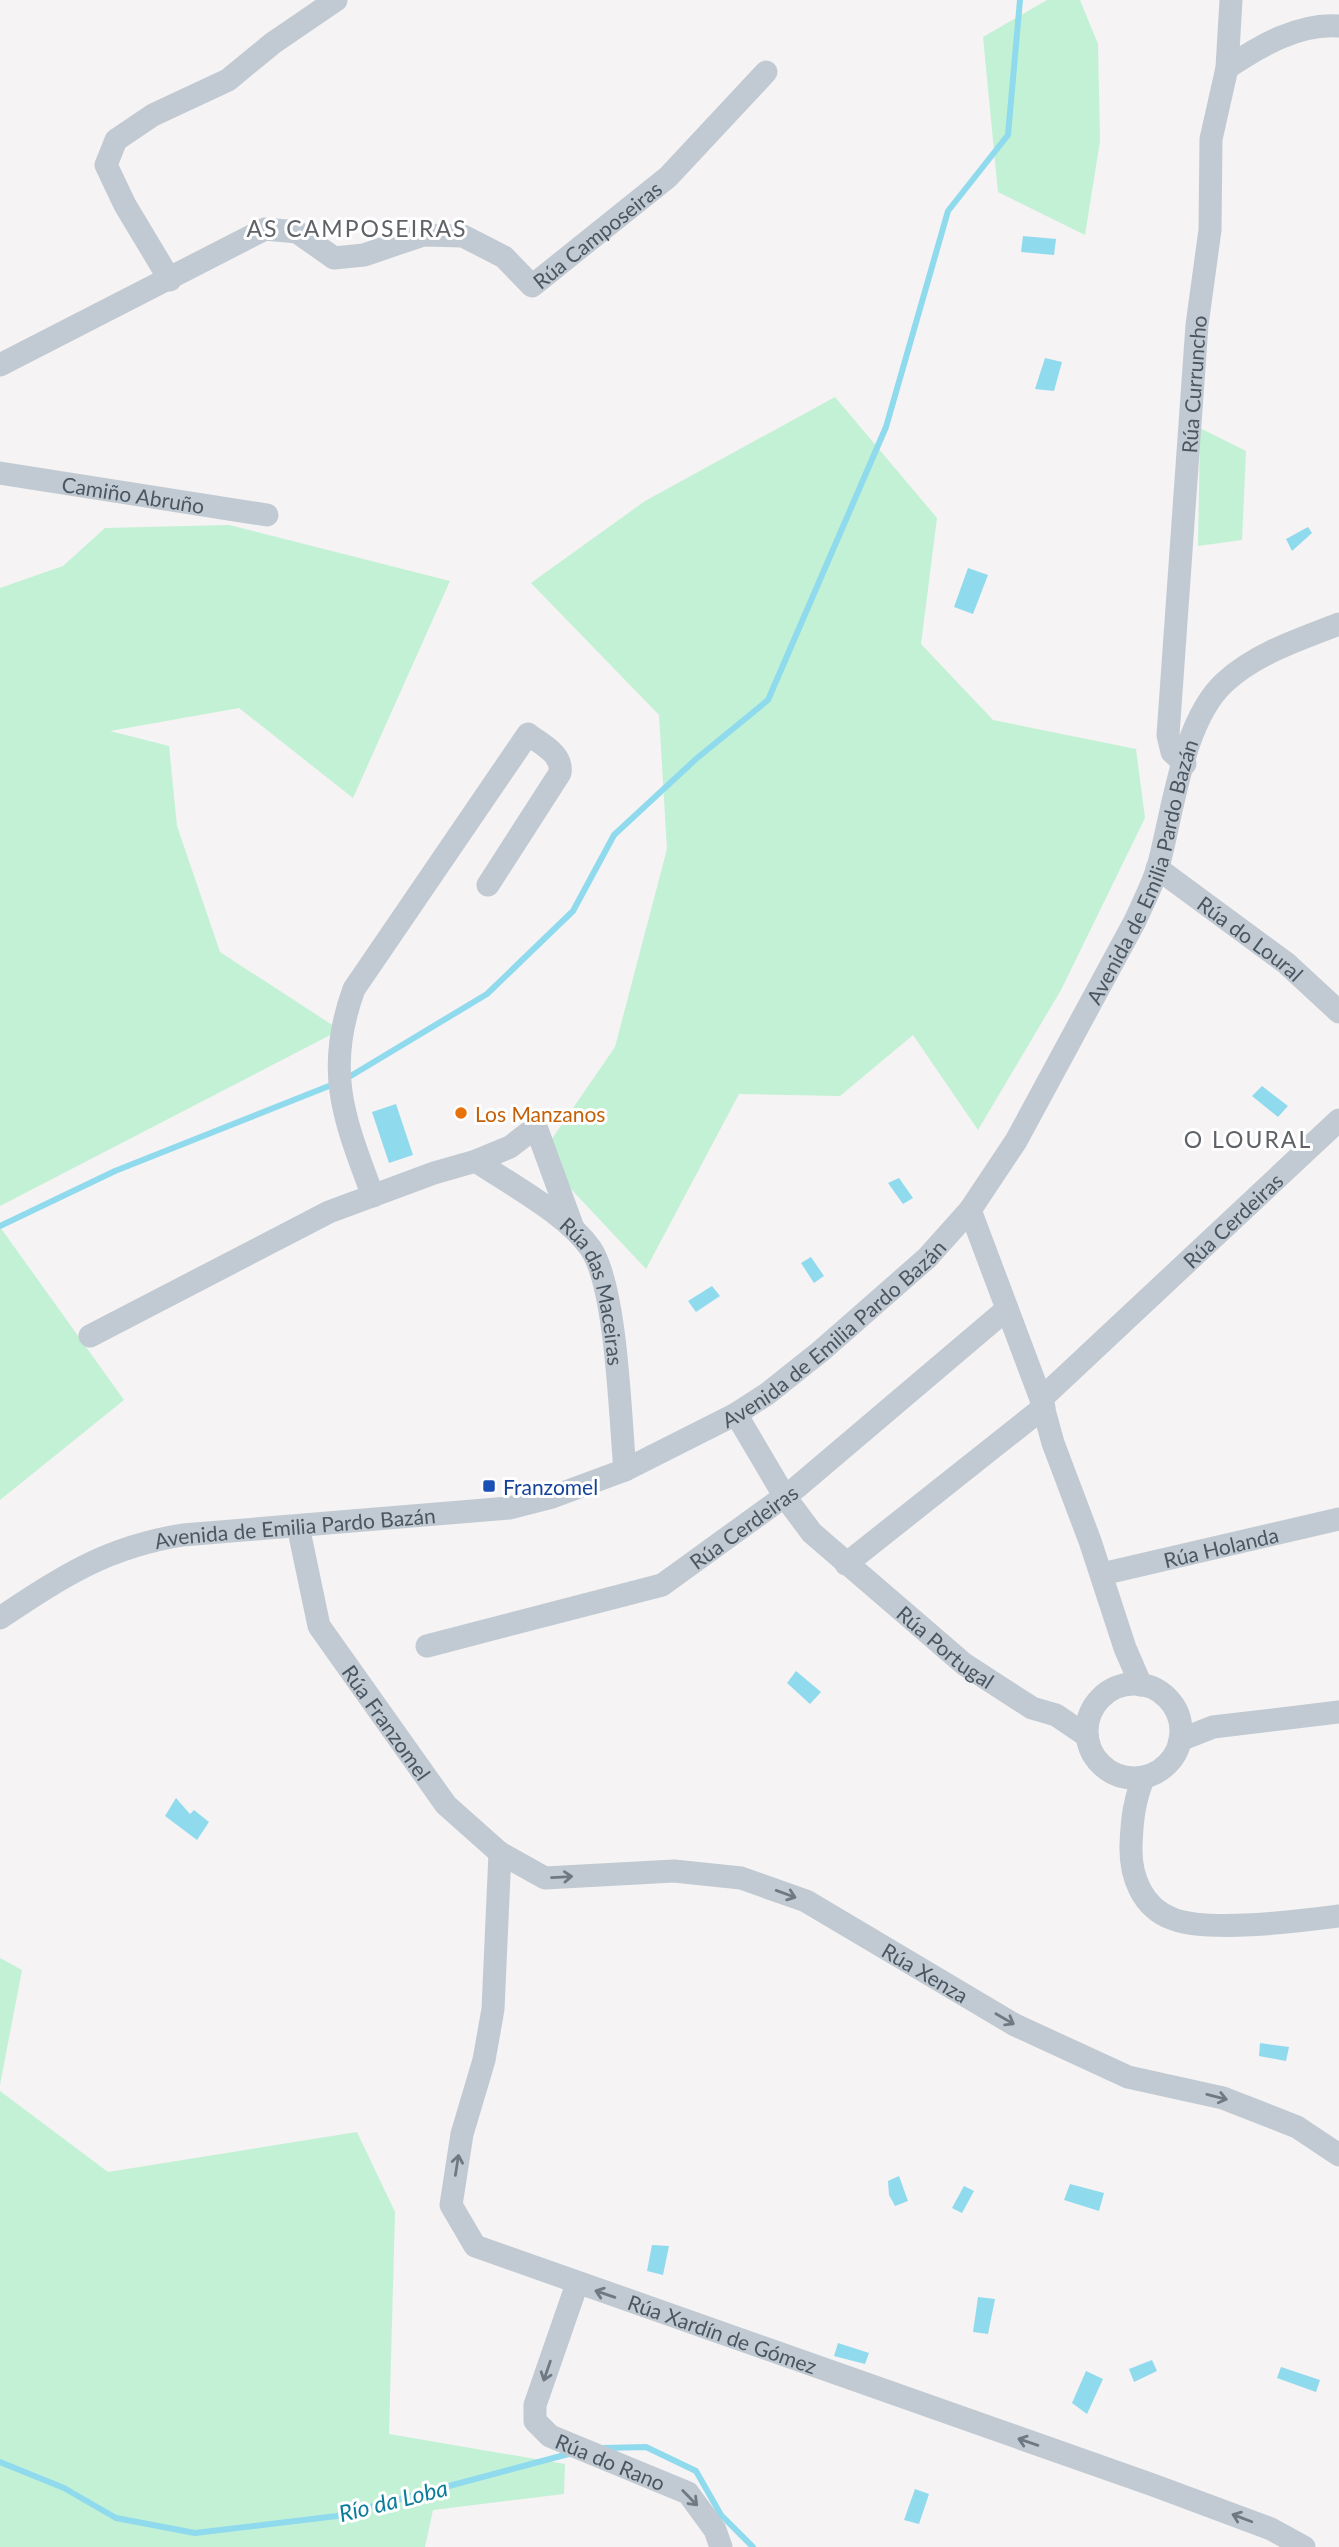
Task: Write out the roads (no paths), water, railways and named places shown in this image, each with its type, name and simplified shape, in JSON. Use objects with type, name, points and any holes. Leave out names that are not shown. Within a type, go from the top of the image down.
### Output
[{"type":"street","points":[[170,280],[125,205],[106,165],[116,140],[153,115],[228,80],[273,43],[336,0]]},
{"type":"street","name":"Rúa Curruncho","points":[[1185,764],[1172,752],[1168,735],[1197,324],[1210,230],[1211,139],[1227,68],[1231,0]]},
{"type":"street","points":[[1227,68],[1267,41],[1325,25],[1339,26]]},
{"type":"street","name":"Rúa Camposeiras","points":[[0,365],[265,229],[296,232],[334,258],[364,254],[423,235],[463,236],[503,257],[532,286],[668,177],[766,72]]},
{"type":"street","name":"Camiño Abruño","points":[[0,473],[267,515]]},
{"type":"street","name":"Avenida de Emilia Pardo Bazán","points":[[0,1618],[74,1570],[106,1554],[145,1541],[509,1508],[552,1497],[625,1470],[736,1414],[767,1394],[821,1351],[927,1258],[970,1210],[1016,1141],[1135,921],[1157,868],[1193,734],[1206,707],[1223,684],[1245,667],[1284,646],[1339,624]]},
{"type":"street","points":[[373,1196],[345,1121],[340,1086],[347,1008],[354,989],[528,734],[556,755],[561,764],[560,773],[488,885]]},
{"type":"street","name":"Rúa do Loural","points":[[1157,868],[1286,963],[1339,1012]]},
{"type":"street","name":"Rúa Cerdeiras","points":[[1042,1403],[1339,1120]]},
{"type":"street","points":[[90,1336],[329,1212],[476,1161],[510,1147],[536,1127],[573,1228]]},
{"type":"street","name":"Rúa das Maceiras","points":[[476,1161],[573,1228],[591,1249],[607,1286],[625,1470]]},
{"type":"street","points":[[970,1210],[1042,1403],[1053,1443],[1102,1574],[1125,1648],[1141,1685]]},
{"type":"street","name":"Rúa Cerdeiras","points":[[427,1646],[662,1586],[785,1497],[1007,1309]]},
{"type":"street","points":[[846,1563],[1000,1441],[1042,1403]]},
{"type":"street","name":"Rúa Portugal","points":[[736,1414],[785,1497],[812,1533],[964,1664],[1032,1708],[1056,1715],[1087,1736]]},
{"type":"street","points":[[1000,1441],[1036,1438],[1053,1443]]},
{"type":"street","name":"Rúa Holanda","points":[[1102,1574],[1339,1519]]},
{"type":"street","name":"Rúa Franzomel","points":[[298,1526],[319,1626],[446,1805],[500,1853]]},
{"type":"street","points":[[1117,1687],[1125,1648]]},
{"type":"street","points":[[1141,1685],[1164,1695],[1178,1716],[1180,1740],[1171,1760],[1133,1777],[1102,1766],[1090,1747],[1087,1736],[1092,1709],[1107,1693],[1117,1687],[1141,1685]]},
{"type":"street","points":[[1056,1715],[1092,1709]]},
{"type":"street","points":[[1180,1740],[1213,1727],[1339,1712]]},
{"type":"street","points":[[1178,1716],[1213,1727]]},
{"type":"street","points":[[1133,1777],[1130,1857],[1138,1886],[1147,1902],[1173,1919],[1233,1924],[1339,1916]]},
{"type":"street","name":"Rúa Xardín de Gómez","points":[[500,1853],[493,2009],[484,2060],[462,2134],[451,2205],[475,2246],[1153,2485],[1271,2529],[1304,2547]]},
{"type":"street","name":"Rúa Xenza","points":[[500,1853],[545,1878],[674,1871],[741,1878],[806,1901],[1014,2025],[1128,2077],[1223,2098],[1297,2127],[1339,2155]]},
{"type":"street","name":"Rúa do Rano","points":[[577,2284],[536,2405],[535,2421],[550,2436],[688,2493],[715,2529],[721,2547]]},
{"type":"water","points":[[1023,236],[1056,239],[1054,255],[1021,252]]},
{"type":"water","points":[[1045,358],[1062,362],[1054,391],[1035,389]]},
{"type":"water","points":[[1308,527],[1312,533],[1292,551],[1286,539]]},
{"type":"water","points":[[968,568],[988,575],[973,614],[954,607]]},
{"type":"water","points":[[1262,1086],[1288,1106],[1278,1117],[1252,1096]]},
{"type":"water","points":[[396,1104],[413,1155],[389,1163],[372,1112]]},
{"type":"water","points":[[899,1178],[913,1198],[903,1204],[888,1183]]},
{"type":"water","points":[[811,1257],[824,1276],[814,1283],[801,1263]]},
{"type":"water","points":[[712,1286],[720,1296],[696,1312],[688,1301]]},
{"type":"water","points":[[796,1671],[821,1692],[810,1704],[787,1683]]},
{"type":"water","points":[[176,1798],[190,1814],[194,1810],[209,1822],[197,1840],[165,1816]]},
{"type":"water","points":[[1260,2043],[1289,2047],[1286,2061],[1259,2056]]},
{"type":"water","points":[[899,2176],[908,2201],[895,2206],[889,2195],[888,2181]]},
{"type":"water","points":[[1070,2184],[1104,2193],[1099,2211],[1064,2200]]},
{"type":"water","points":[[964,2186],[974,2191],[962,2213],[952,2208]]},
{"type":"water","points":[[652,2245],[669,2246],[663,2275],[647,2271]]},
{"type":"water","points":[[978,2297],[995,2299],[988,2334],[973,2332]]},
{"type":"water","points":[[838,2343],[869,2353],[865,2364],[834,2356]]},
{"type":"water","points":[[1152,2360],[1157,2371],[1134,2382],[1129,2369]]},
{"type":"water","points":[[1281,2367],[1320,2380],[1316,2392],[1277,2378]]},
{"type":"water","points":[[1086,2371],[1103,2379],[1087,2414],[1072,2403]]},
{"type":"water","points":[[915,2489],[929,2494],[919,2524],[904,2520]]},
{"type":"waterway","points":[[344,1080],[487,994],[573,911],[614,835],[696,759],[768,700],[886,427],[948,211],[1008,135],[1020,0]]},
{"type":"waterway","points":[[0,1226],[115,1171],[334,1084]]},
{"type":"waterway","name":"Río da Loba","points":[[603,2448],[646,2447],[696,2471],[721,2515],[753,2547]]},
{"type":"waterway","name":"Río da Loba","points":[[0,2462],[64,2488],[116,2518],[195,2533],[337,2516],[572,2453]]},
{"type":"place","name":"Los Manzanos","points":[[461,1113]]},
{"type":"place","name":"Franzomel","points":[[489,1486]]},
{"type":"district","name":"AS CAMPOSEIRAS","points":[[357,228]]},
{"type":"district","name":"O LOURAL","points":[[1248,1139]]}]
